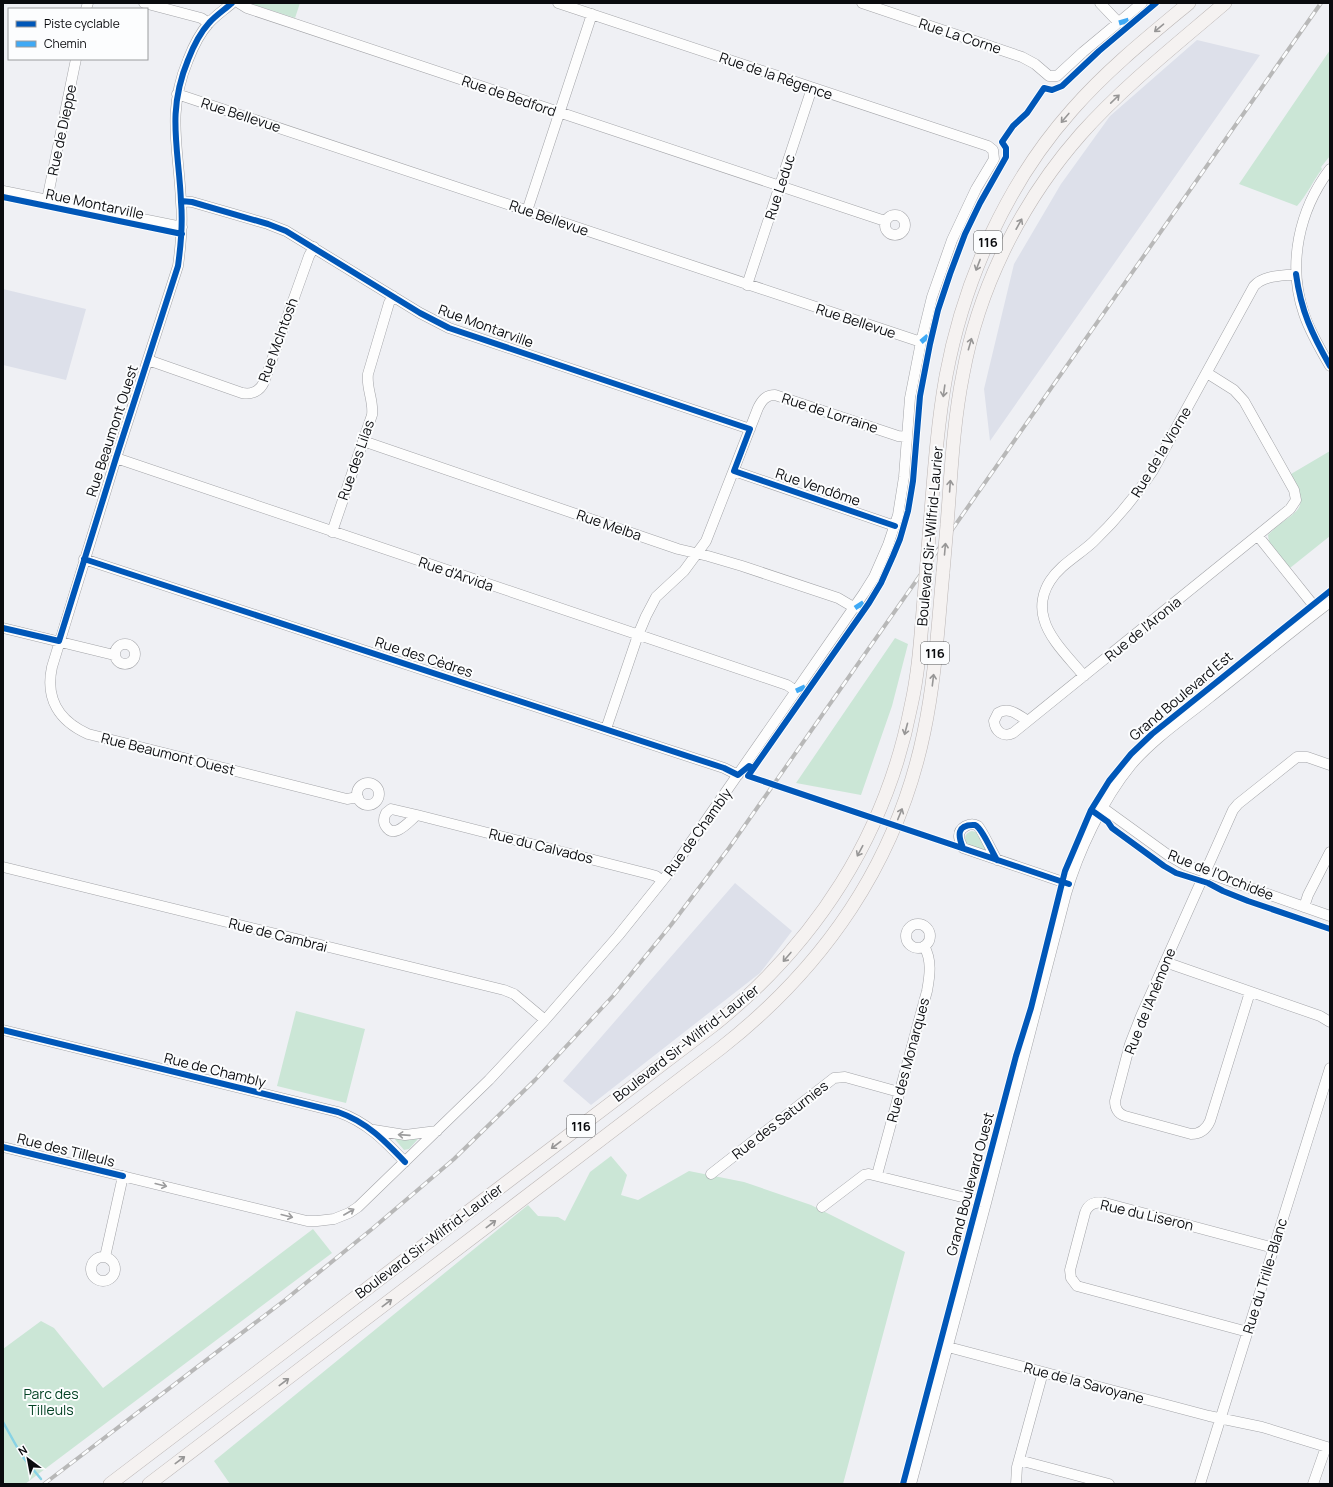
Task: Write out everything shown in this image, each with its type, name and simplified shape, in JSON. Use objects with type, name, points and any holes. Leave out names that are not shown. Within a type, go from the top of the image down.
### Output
[{"type":"main road","name":"Boulevard Sir-Wilfrid-Laurier","points":[[110,1484],[715,1024],[750,994],[781,964],[817,920],[841,884],[862,847],[886,793],[901,747],[912,706],[924,598],[938,433],[946,376],[962,309],[979,262],[988,241],[1024,175],[1047,140],[1064,119],[1097,83],[1189,3]]},
{"type":"main road","name":"Boulevard Sir-Wilfrid-Laurier","points":[[149,1484],[721,1048],[766,1011],[804,971],[836,931],[864,889],[884,850],[904,802],[917,762],[928,715],[934,671],[957,413],[963,372],[980,311],[995,270],[1010,238],[1036,194],[1052,171],[1081,135],[1129,86],[1225,3]]},
{"type":"street","points":[[144,3],[201,18],[209,23]]},
{"type":"street","name":"Rue Beaumont Ouest","points":[[232,3],[209,23],[193,48],[183,71],[177,94],[175,132],[182,201],[182,227],[178,266],[84,559],[51,670],[51,692],[55,705],[60,714],[70,724],[94,736],[347,799],[358,797]]},
{"type":"street","name":"Rue de Bedford","points":[[239,3],[247,8],[885,221]]},
{"type":"street","name":"Rue de la Régence","points":[[558,3],[988,146],[993,150]]},
{"type":"street","name":"Rue La Corne","points":[[862,3],[1022,56],[1035,64],[1049,76],[1055,77],[1061,74],[1083,52],[1119,23]]},
{"type":"street","points":[[1100,3],[1119,23],[1142,3]]},
{"type":"street","points":[[527,211],[592,14]]},
{"type":"street","name":"Rue de Dieppe","points":[[47,200],[76,60]]},
{"type":"street","name":"Rue Leduc","points":[[747,285],[812,88]]},
{"type":"street","name":"Rue Bellevue","points":[[177,94],[921,342]]},
{"type":"street","name":"Rue de Chambly","points":[[3,1030],[338,1112],[358,1120],[372,1130],[405,1162],[489,1080],[545,1020],[618,936],[699,832],[855,608],[874,577],[895,526],[903,486],[910,398],[932,297],[947,253],[970,201],[993,161],[993,150]]},
{"type":"street","points":[[1330,169],[1315,190],[1306,212],[1296,257],[1296,274],[1304,314],[1311,332],[1330,366]]},
{"type":"street","name":"Rue Montarville","points":[[3,191],[182,227]]},
{"type":"street","name":"Rue Montarville","points":[[182,201],[192,202],[274,226],[291,234],[426,316],[449,328],[750,429]]},
{"type":"street","name":"Rue McIntosh","points":[[148,360],[242,393],[250,394],[258,391],[264,382],[309,256],[314,247]]},
{"type":"street","name":"Rue de la Viorne","points":[[1084,676],[1053,637],[1046,625],[1042,606],[1046,588],[1057,572],[1087,547],[1111,524],[1141,488],[1161,457],[1256,284],[1266,278],[1296,274]]},
{"type":"street","name":"Rue des Lilas","points":[[332,532],[372,412],[368,386],[368,374],[389,304],[393,296]]},
{"type":"street","name":"Rue de l'Aronia","points":[[1028,721],[1258,536],[1292,507],[1296,500],[1295,492],[1242,398],[1234,390],[1207,373]]},
{"type":"street","name":"Rue de Lorraine","points":[[606,729],[638,635],[646,616],[656,597],[684,571],[706,541],[761,401],[766,397],[773,395],[898,436],[907,437]]},
{"type":"street","name":"Rue Melba","points":[[363,441],[678,549],[742,566],[838,598],[855,608]]},
{"type":"street","name":"Rue d'Arvida","points":[[116,458],[787,685],[796,691]]},
{"type":"street","name":"Rue Vendôme","points":[[734,471],[895,526]]},
{"type":"street","points":[[1258,536],[1318,611]]},
{"type":"street","name":"Rue des Cèdres","points":[[84,559],[606,729],[724,768],[738,775]]},
{"type":"street","name":"Grand Boulevard Est","points":[[1069,884],[1088,837],[1122,776],[1148,749],[1330,602]]},
{"type":"street","points":[[3,628],[114,655]]},
{"type":"street","name":"Rue de l'Anémone","points":[[1250,992],[1210,1121],[1206,1129],[1199,1133],[1191,1134],[1121,1114],[1116,1108],[1116,1094],[1133,1036],[1232,813],[1238,804],[1297,757],[1308,757],[1330,765]]},
{"type":"street","name":"Rue de l'Orchidée","points":[[1103,808],[1184,865],[1330,916]]},
{"type":"street","name":"Rue du Calvados","points":[[417,815],[649,874],[656,876],[662,881]]},
{"type":"street","points":[[1304,907],[1308,895],[1330,852]]},
{"type":"street","points":[[997,860],[1069,884]]},
{"type":"street","name":"Rue de Cambrai","points":[[3,867],[504,990],[518,997],[545,1020]]},
{"type":"street","name":"Grand Boulevard Ouest","points":[[911,1484],[1069,884]]},
{"type":"street","name":"Rue des Monarques","points":[[877,1175],[928,983],[930,960],[929,954],[924,946]]},
{"type":"street","points":[[1165,962],[1320,1016],[1330,1022]]},
{"type":"street","name":"Rue du Trille-Blanc","points":[[1200,1484],[1330,1068]]},
{"type":"street","name":"Rue des Saturnies","points":[[710,1174],[834,1078],[842,1077],[899,1092]]},
{"type":"street","name":"Rue de Chambly","points":[[372,1130],[405,1135],[437,1131]]},
{"type":"street","name":"Rue des Tilleuls","points":[[3,1147],[300,1219],[317,1221],[334,1219],[353,1210],[405,1162]]},
{"type":"street","points":[[822,1207],[864,1175],[869,1174],[986,1203]]},
{"type":"street","points":[[105,1257],[123,1176]]},
{"type":"street","name":"Rue du Liseron","points":[[1248,1332],[1077,1286],[1070,1278],[1070,1270],[1085,1213],[1087,1208],[1093,1203],[1105,1203],[1274,1248]]},
{"type":"street","name":"Rue de la Savoyane","points":[[948,1347],[1220,1419],[1262,1427],[1328,1447]]},
{"type":"street","points":[[1016,1484],[1016,1473],[1019,1460],[1043,1372]]},
{"type":"street","points":[[1314,1484],[1328,1447]]},
{"type":"street","points":[[1019,1460],[1109,1484]]},
{"type":"shaded area","points":[[1197,40],[1260,55],[990,441],[984,389],[1014,264],[1061,184],[1110,116]]},
{"type":"shaded area","points":[[3,289],[86,309],[66,380],[3,365]]},
{"type":"shaded area","points":[[735,883],[792,931],[760,973],[591,1105],[563,1081]]},
{"type":"green space","points":[[249,3],[300,3],[295,18]]},
{"type":"green space","points":[[1330,50],[1330,156],[1321,167],[1322,169],[1304,197],[1297,206],[1239,184]]},
{"type":"green space","points":[[1330,451],[1330,536],[1290,568],[1269,542],[1268,535],[1292,515],[1300,504],[1298,487],[1291,474]]},
{"type":"green space","points":[[895,638],[908,644],[892,706],[861,795],[796,783]]},
{"type":"green space","points":[[972,831],[976,832],[987,851],[967,845],[965,836],[967,833]]},
{"type":"green space","points":[[296,1011],[365,1029],[346,1103],[277,1086]]},
{"type":"green space","points":[[392,1136],[418,1139],[409,1149],[404,1150]]},
{"type":"green space","points":[[611,1156],[627,1175],[621,1195],[638,1200],[689,1171],[744,1182],[811,1205],[905,1252],[843,1484],[230,1484],[214,1461],[528,1205],[538,1216],[558,1217],[565,1221],[590,1172]]},
{"type":"green space","name":"Parc des Tilleuls","points":[[313,1229],[332,1253],[25,1484],[3,1484],[3,1349],[41,1321],[54,1328],[103,1388]]},
{"type":"waterway","points":[[3,1422],[22,1456],[41,1479]]},
{"type":"railway","points":[[44,1484],[285,1300],[372,1229],[454,1159],[535,1080],[613,996],[671,925],[729,848],[1321,3]]},
{"type":"marked path","points":[[1119,23],[1129,20]]},
{"type":"marked path","points":[[921,342],[928,336]]},
{"type":"marked path","points":[[855,608],[866,601]]},
{"type":"marked path","points":[[796,691],[807,686]]},
{"type":"cycle path","points":[[3,628],[59,641],[178,266],[182,218],[176,114],[177,97],[181,79],[192,50],[202,32],[214,18],[232,3]]},
{"type":"cycle path","points":[[1069,884],[748,776],[869,603],[881,583],[900,539],[908,511],[913,481],[920,396],[938,310],[965,234],[980,203],[1006,157],[1006,148],[1002,142],[1013,126],[1027,113],[1044,88],[1052,90],[1062,86],[1099,51],[1156,3]]},
{"type":"cycle path","points":[[3,197],[182,234]]},
{"type":"cycle path","points":[[181,201],[192,202],[268,224],[286,231],[420,313],[449,328],[750,429],[734,471],[895,526]]},
{"type":"cycle path","points":[[1296,274],[1298,287],[1308,322],[1330,366]]},
{"type":"cycle path","points":[[84,559],[724,768],[738,775],[749,766],[753,768]]},
{"type":"cycle path","points":[[903,1484],[1016,1056],[1031,1008],[1065,871],[1091,810],[1109,781],[1131,754],[1152,734],[1330,591]]},
{"type":"cycle path","points":[[1094,812],[1108,822],[1112,828],[1176,873],[1208,883],[1248,901],[1330,929]]},
{"type":"cycle path","points":[[963,848],[960,839],[960,832],[964,826],[975,825],[984,835],[997,860]]},
{"type":"cycle path","points":[[3,1030],[338,1112],[367,1127],[383,1140],[405,1162]]},
{"type":"cycle path","points":[[3,1147],[123,1176]]}]
